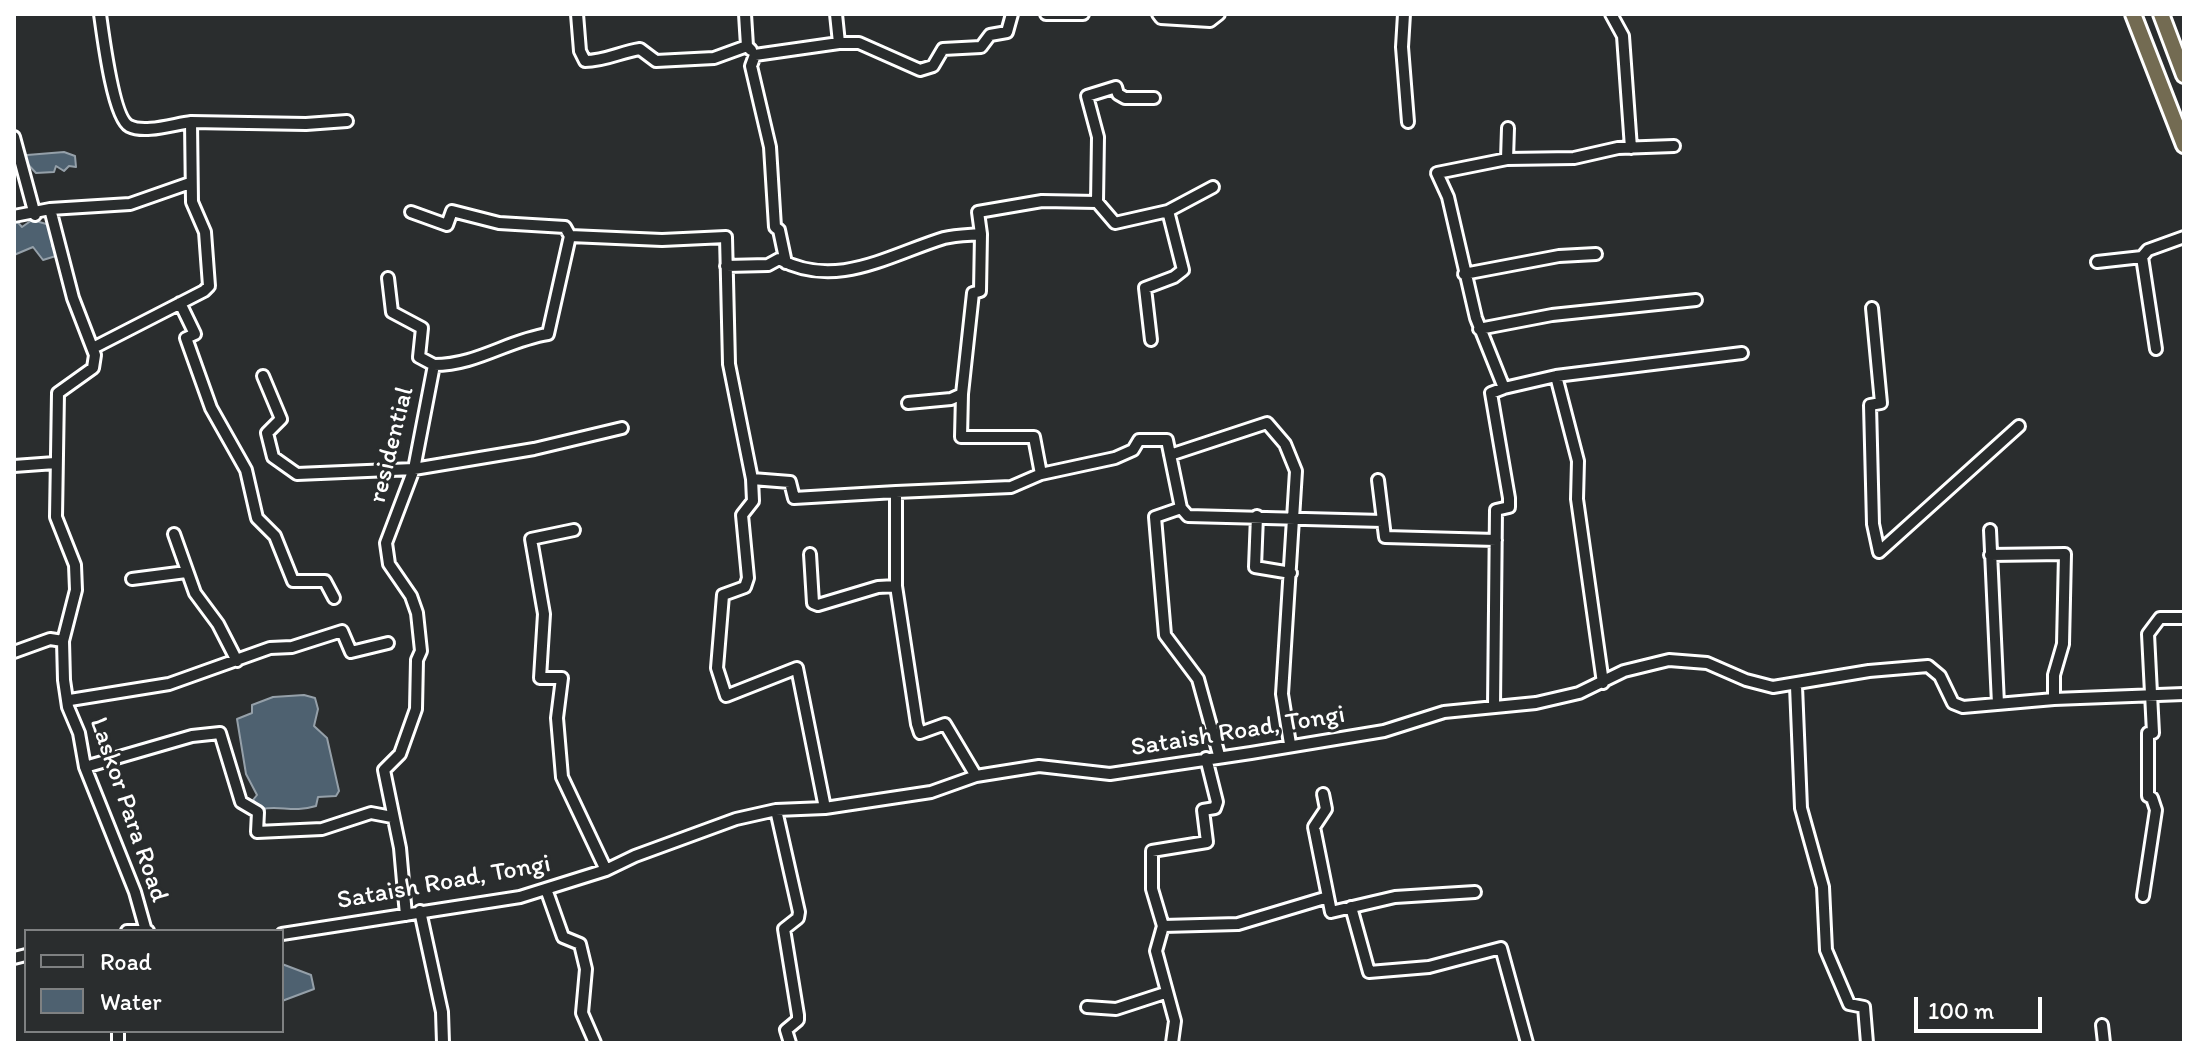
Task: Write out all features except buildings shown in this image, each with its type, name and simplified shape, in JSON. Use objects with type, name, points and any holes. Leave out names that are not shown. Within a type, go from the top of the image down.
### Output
[{"type":"highway","points":[[2133,14],[2184,145]]},
{"type":"highway","points":[[2161,14],[2184,75]]},
{"type":"street","points":[[100,14],[110,81],[123,121],[131,128],[191,122],[306,124],[347,121]]},
{"type":"street","points":[[577,14],[580,51],[585,61],[611,59],[619,53],[640,49],[656,61],[714,58],[751,50],[859,43],[920,70],[933,66],[943,49],[981,47],[990,35],[1007,32],[1012,14]]},
{"type":"street","points":[[745,14],[751,66],[770,147],[775,227],[779,230],[786,263]]},
{"type":"street","points":[[836,14],[839,43]]},
{"type":"street","points":[[1046,14],[1083,14]]},
{"type":"street","points":[[1158,14],[1161,18],[1210,21],[1219,14]]},
{"type":"street","points":[[1404,14],[1402,47],[1408,122]]},
{"type":"street","points":[[1611,14],[1623,36],[1631,148]]},
{"type":"street","points":[[1097,202],[1098,137],[1087,96],[1116,87],[1118,94],[1125,98],[1154,98]]},
{"type":"street","points":[[50,209],[73,298],[93,348],[209,286],[205,232],[193,211],[191,122]]},
{"type":"street","points":[[1507,159],[1508,128]]},
{"type":"street","points":[[14,137],[35,215]]},
{"type":"street","points":[[1504,388],[1479,329],[1448,197],[1437,173],[1507,159],[1574,158],[1631,148],[1674,146]]},
{"type":"street","points":[[14,216],[35,215],[50,209],[130,204],[190,183]]},
{"type":"street","points":[[1041,474],[1034,437],[961,437],[962,394],[973,293],[980,291],[981,234],[978,212],[1042,201],[1097,202],[1109,212],[1115,223],[1168,211],[1213,187]]},
{"type":"street","points":[[411,212],[447,225],[452,211],[499,223],[565,227],[570,236],[548,334],[529,337],[477,360],[434,365]]},
{"type":"street","points":[[1151,340],[1145,288],[1174,277],[1183,270],[1168,211]]},
{"type":"street","points":[[726,266],[768,265],[779,259],[811,272],[866,268],[945,238],[981,234]]},
{"type":"street","points":[[570,236],[662,240],[726,237],[729,364],[752,479],[753,501],[742,515],[748,578],[745,587],[723,595],[717,668],[726,696],[739,694],[797,668],[825,808]]},
{"type":"street","points":[[2097,262],[2142,257],[2148,250],[2184,237]]},
{"type":"street","points":[[1464,274],[1559,256],[1596,254]]},
{"type":"street","points":[[2142,257],[2156,349]]},
{"type":"street","name":"residential","points":[[388,278],[392,312],[422,328],[419,357],[434,365],[414,469],[386,543],[389,564],[411,596],[421,627],[416,709],[400,754],[384,770],[400,848],[406,915]]},
{"type":"street","points":[[1479,329],[1552,315],[1696,300]]},
{"type":"street","points":[[180,303],[195,334],[186,338],[211,408],[246,470],[257,518],[275,536],[293,581],[325,581],[334,598]]},
{"type":"street","points":[[1872,308],[1881,403],[1870,405],[1873,524],[1879,552],[2019,426]]},
{"type":"street","name":"Laskor Para Road","points":[[93,348],[93,368],[58,393],[56,517],[75,565],[76,590],[63,641],[64,680],[70,700],[68,707],[79,733],[85,767],[135,892],[146,929]]},
{"type":"street","points":[[1494,706],[1496,510],[1509,507],[1509,498],[1491,393],[1556,376],[1742,353]]},
{"type":"street","points":[[263,376],[281,419],[267,433],[276,462],[297,474],[414,469],[534,449],[622,428]]},
{"type":"street","points":[[1556,376],[1578,461],[1578,511],[1603,683]]},
{"type":"street","points":[[908,403],[951,399],[962,394]]},
{"type":"street","points":[[1170,455],[1267,423],[1285,444],[1296,471],[1282,694],[1290,744]]},
{"type":"street","points":[[752,479],[785,479],[790,482],[794,498],[1011,487],[1041,474],[1115,458],[1133,450],[1139,440],[1167,440],[1181,508],[1188,516],[1383,521]]},
{"type":"street","points":[[14,466],[55,463]]},
{"type":"street","points":[[1378,480],[1385,537],[1496,540]]},
{"type":"street","points":[[896,492],[896,586],[920,733],[945,724],[976,776]]},
{"type":"street","points":[[1181,508],[1155,517],[1162,566],[1161,613],[1165,635],[1198,679],[1219,755]]},
{"type":"street","points":[[1257,516],[1255,567],[1291,573]]},
{"type":"street","points":[[574,530],[531,539],[544,614],[540,678],[562,678],[557,718],[562,777],[606,870]]},
{"type":"street","points":[[1990,530],[1998,704]]},
{"type":"street","points":[[174,534],[195,593],[218,624],[237,661]]},
{"type":"street","points":[[810,554],[813,603],[818,605],[878,587],[896,586]]},
{"type":"street","points":[[1990,555],[2065,554],[2064,634],[2054,675],[2054,699]]},
{"type":"street","points":[[132,579],[186,572]]},
{"type":"street","points":[[2143,896],[2156,810],[2152,798],[2148,796],[2148,733],[2153,733],[2148,634],[2160,618],[2184,618]]},
{"type":"street","points":[[70,700],[169,684],[270,648],[292,647],[342,631],[351,652],[388,643]]},
{"type":"street","points":[[14,652],[50,639],[63,641]]},
{"type":"street","name":"Sataish Road, Tongi","points":[[284,934],[520,897],[606,870],[635,856],[736,819],[776,810],[825,808],[931,792],[976,776],[1039,766],[1110,774],[1384,731],[1444,712],[1536,703],[1603,683],[1649,663],[1679,660],[1707,663],[1760,685],[1796,686],[1869,671],[1928,666],[1940,676],[1957,706],[2184,694]]},
{"type":"street","points":[[1796,686],[1801,808],[1823,887],[1826,950],[1849,1004],[1864,1007],[1867,1043]]},
{"type":"street","points":[[85,767],[192,736],[220,733],[241,802],[258,812],[257,832],[322,829],[371,813],[392,817]]},
{"type":"street","points":[[1172,1043],[1175,1021],[1156,951],[1163,926],[1152,889],[1152,851],[1207,842],[1203,810],[1215,808],[1217,802],[1206,758]]},
{"type":"street","points":[[1323,794],[1326,809],[1314,827],[1331,912],[1395,897],[1475,892]]},
{"type":"street","points":[[776,810],[799,912],[798,918],[784,929],[798,1015],[798,1020],[786,1030],[790,1043]]},
{"type":"street","points":[[546,889],[563,937],[580,944],[586,969],[582,1013],[595,1043]]},
{"type":"street","points":[[1163,926],[1238,924],[1328,897]]},
{"type":"street","points":[[1351,907],[1369,972],[1429,967],[1501,948],[1527,1043]]},
{"type":"street","points":[[420,911],[442,1012],[443,1043]]},
{"type":"street","points":[[1087,1007],[1116,1009],[1165,993]]},
{"type":"street","points":[[2102,1025],[2104,1043]]},
{"type":"water","points":[[64,152],[75,156],[76,167],[69,166],[64,171],[56,166],[54,172],[36,173],[24,160],[27,155]]},
{"type":"water","points":[[14,218],[22,227],[32,220],[50,225],[56,237],[52,246],[59,255],[43,260],[33,247],[14,255]]},
{"type":"water","points":[[304,695],[315,698],[318,709],[314,726],[327,738],[339,791],[336,796],[318,797],[316,806],[308,808],[262,809],[253,800],[257,795],[246,774],[237,719],[252,713],[252,705],[273,697]]},
{"type":"water","points":[[284,965],[311,975],[314,989],[284,1000]]}]
